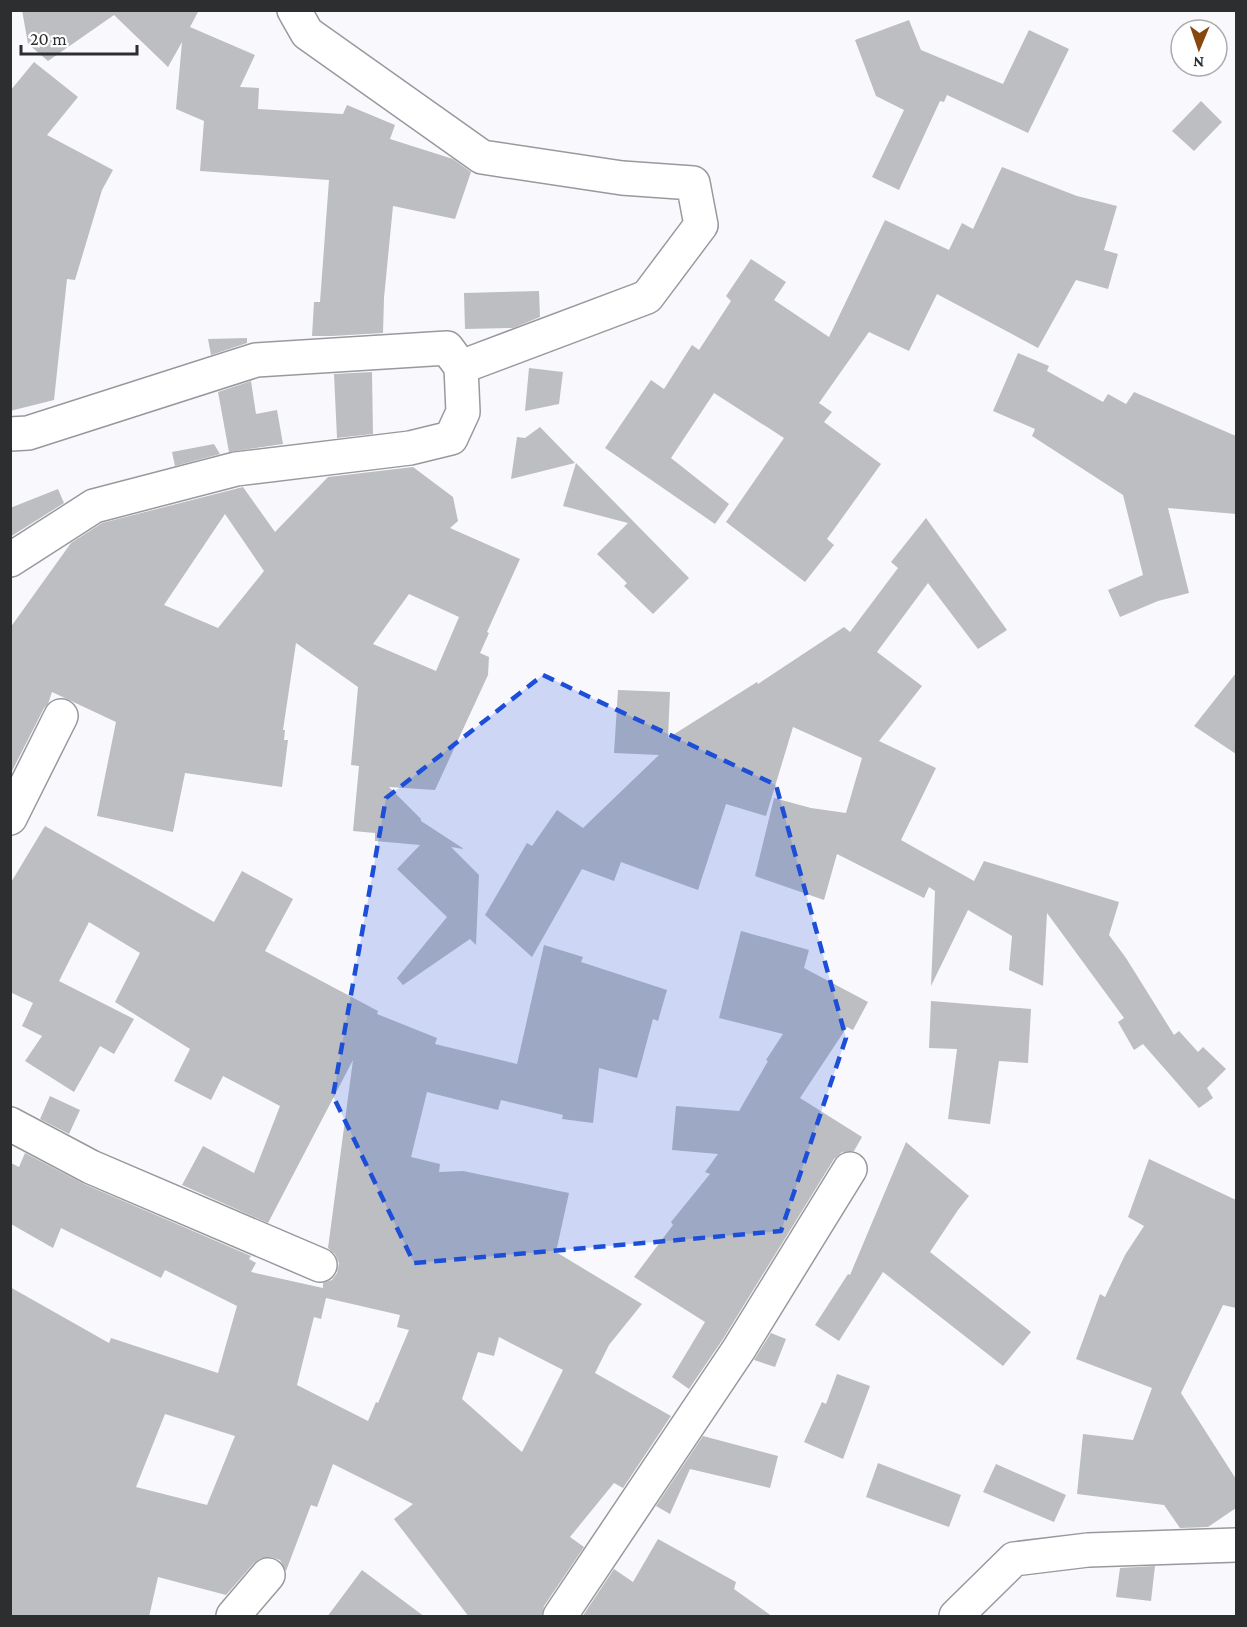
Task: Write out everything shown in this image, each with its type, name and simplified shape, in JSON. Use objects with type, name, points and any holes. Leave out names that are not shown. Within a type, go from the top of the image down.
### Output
[{"type":"street","points":[[294,10],[307,33],[482,157],[622,178],[693,183],[701,225],[647,297],[461,367]]},
{"type":"street","points":[[10,434],[28,432],[256,360],[447,348],[461,367],[464,412],[451,438],[410,448],[236,469],[94,506],[10,560]]},
{"type":"street","points":[[10,818],[61,716]]},
{"type":"street","points":[[10,1124],[91,1167],[320,1265]]},
{"type":"street","points":[[560,1617],[739,1349],[850,1169]]},
{"type":"street","points":[[956,1617],[1014,1559],[1088,1550],[1236,1545]]},
{"type":"street","points":[[233,1617],[268,1575]]},
{"type":"highlighted area","points":[[543,675],[776,785],[846,1038],[781,1231],[414,1263],[333,1096],[386,798]]},
{"type":"building","points":[[22,10],[199,10],[190,27],[255,55],[240,87],[259,88],[258,109],[343,114],[347,105],[395,125],[390,139],[453,159],[471,172],[455,219],[393,206],[383,333],[312,336],[314,302],[320,302],[329,180],[200,171],[204,121],[176,109],[182,42],[168,67],[114,15],[48,61],[28,44]]},
{"type":"building","points":[[909,20],[921,50],[1003,84],[1029,30],[1069,49],[1028,133],[947,95],[944,102],[940,101],[899,190],[872,177],[904,110],[876,96],[855,40]]},
{"type":"building","points":[[34,62],[78,97],[47,135],[113,170],[102,190],[75,280],[67,279],[54,400],[10,411],[10,91]]},
{"type":"building","points":[[1201,101],[1222,122],[1194,151],[1172,131]]},
{"type":"building","points":[[1002,167],[1077,196],[1117,206],[1104,250],[1118,254],[1108,289],[1076,280],[1038,348],[937,294],[909,351],[869,332],[819,403],[832,412],[824,422],[881,464],[827,539],[834,545],[805,582],[726,522],[784,438],[714,393],[671,458],[729,504],[715,524],[605,448],[651,380],[664,389],[692,345],[699,350],[731,301],[726,296],[751,259],[786,282],[774,300],[829,337],[885,220],[949,250],[962,223],[973,229]]},
{"type":"building","points":[[539,291],[540,317],[513,328],[465,329],[464,293]]},
{"type":"building","points":[[247,338],[247,343],[211,355],[208,339]]},
{"type":"building","points":[[1018,353],[1049,366],[1047,371],[1103,402],[1108,394],[1126,404],[1134,392],[1236,436],[1236,514],[1168,508],[1189,593],[1158,601],[1120,617],[1108,590],[1143,575],[1123,495],[1032,436],[1035,429],[993,411]]},
{"type":"building","points":[[529,368],[563,372],[559,404],[525,411]]},
{"type":"building","points":[[372,372],[373,434],[337,438],[334,374]]},
{"type":"building","points":[[251,381],[256,414],[277,410],[283,444],[229,452],[218,392]]},
{"type":"building","points":[[540,427],[575,463],[511,479],[517,437],[525,438]]},
{"type":"building","points":[[214,444],[220,454],[175,466],[172,452]]},
{"type":"building","points":[[576,463],[689,578],[653,614],[624,586],[627,583],[597,554],[628,523],[563,506]]},
{"type":"building","points":[[413,467],[453,497],[458,521],[450,528],[520,559],[480,653],[489,657],[488,675],[435,790],[389,787],[421,821],[464,849],[451,847],[479,875],[476,945],[470,939],[403,985],[397,978],[447,917],[397,869],[420,845],[375,841],[375,833],[353,831],[359,766],[351,765],[358,687],[296,643],[283,730],[285,730],[284,740],[288,740],[282,787],[185,773],[173,832],[97,816],[116,722],[52,692],[48,704],[10,775],[10,628],[71,543],[102,523],[243,487],[275,532],[328,477]],"holes":[[[225,514],[264,571],[218,628],[164,605]],[[409,594],[459,617],[436,671],[373,644]]]},
{"type":"building","points":[[58,489],[64,503],[10,537],[10,508]]},
{"type":"building","points":[[926,518],[1007,630],[978,649],[928,583],[877,652],[922,686],[879,741],[936,768],[901,840],[974,881],[984,861],[1119,902],[1109,935],[1174,1035],[1179,1031],[1198,1052],[1203,1047],[1226,1069],[1207,1088],[1213,1098],[1199,1108],[1143,1044],[1134,1050],[1118,1022],[1124,1018],[1047,913],[1043,986],[1009,970],[1012,936],[968,910],[931,986],[935,891],[929,887],[924,898],[837,854],[824,900],[755,876],[774,798],[811,808],[846,813],[862,758],[793,727],[766,816],[726,804],[698,890],[621,862],[614,881],[582,869],[532,957],[485,915],[527,843],[532,846],[557,810],[583,828],[659,755],[614,753],[618,690],[670,692],[668,738],[757,682],[758,684],[844,627],[850,632],[898,568],[891,562]]},
{"type":"building","points":[[1236,673],[1236,754],[1194,726]]},
{"type":"building","points":[[45,826],[214,922],[242,871],[293,899],[265,951],[378,1011],[377,1014],[437,1038],[435,1044],[517,1064],[544,945],[583,957],[581,962],[667,990],[658,1021],[653,1019],[637,1078],[599,1068],[593,1123],[562,1119],[563,1115],[501,1100],[498,1110],[427,1092],[411,1157],[440,1164],[439,1172],[463,1171],[569,1193],[556,1252],[642,1304],[609,1345],[595,1373],[671,1416],[623,1488],[614,1483],[570,1537],[584,1547],[544,1606],[542,1617],[469,1617],[394,1519],[413,1504],[333,1464],[317,1507],[311,1505],[286,1571],[280,1560],[271,1557],[261,1558],[226,1595],[158,1577],[149,1617],[10,1617],[10,1287],[109,1343],[111,1338],[218,1373],[237,1306],[165,1270],[161,1278],[61,1228],[53,1248],[11,1224],[11,1163],[19,1167],[25,1153],[84,1184],[251,1256],[249,1259],[256,1263],[251,1272],[323,1288],[323,1283],[332,1280],[337,1273],[339,1263],[335,1254],[328,1248],[353,1060],[268,1223],[182,1185],[203,1146],[254,1173],[280,1106],[223,1076],[211,1100],[174,1081],[190,1049],[115,1002],[140,953],[89,922],[59,981],[134,1019],[114,1054],[100,1046],[74,1092],[25,1061],[42,1036],[22,1026],[33,1003],[10,992],[10,884]],"holes":[[[326,1298],[400,1315],[397,1327],[409,1330],[368,1421],[297,1385],[314,1317],[321,1319]],[[499,1337],[563,1370],[522,1452],[462,1399],[478,1352],[494,1356]],[[165,1414],[235,1436],[207,1505],[136,1487]]]},
{"type":"building","points":[[741,931],[809,950],[804,968],[868,1002],[853,1030],[847,1027],[800,1098],[862,1137],[854,1151],[842,1152],[834,1159],[723,1339],[689,1389],[672,1377],[705,1322],[634,1277],[673,1225],[671,1222],[710,1174],[705,1172],[718,1154],[672,1150],[676,1106],[739,1111],[768,1061],[766,1060],[783,1034],[719,1018]]},
{"type":"building","points":[[931,1001],[1031,1009],[1028,1063],[999,1061],[990,1124],[948,1119],[957,1049],[929,1048]]},
{"type":"building","points":[[50,1096],[80,1110],[69,1134],[40,1119]]},
{"type":"building","points":[[906,1142],[969,1196],[930,1252],[1031,1332],[1003,1366],[883,1272],[839,1341],[815,1325],[848,1274],[850,1275]]},
{"type":"building","points":[[1149,1159],[1236,1200],[1236,1308],[1223,1305],[1181,1393],[1236,1479],[1236,1508],[1208,1527],[1180,1528],[1164,1505],[1077,1494],[1083,1434],[1133,1440],[1152,1388],[1076,1359],[1100,1294],[1105,1297],[1125,1255],[1144,1226],[1128,1217]]},
{"type":"building","points":[[771,1333],[786,1339],[775,1367],[754,1360]]},
{"type":"building","points":[[837,1374],[870,1386],[843,1459],[804,1442],[822,1402],[826,1404]]},
{"type":"building","points":[[703,1436],[778,1456],[770,1488],[690,1469],[670,1514],[656,1506]]},
{"type":"building","points":[[878,1463],[961,1495],[949,1527],[866,1497]]},
{"type":"building","points":[[996,1464],[1066,1495],[1054,1522],[983,1492]]},
{"type":"building","points":[[658,1539],[736,1582],[734,1589],[773,1617],[582,1617],[614,1569],[633,1582]]},
{"type":"building","points":[[1155,1566],[1151,1601],[1116,1597],[1120,1568]]},
{"type":"building","points":[[362,1570],[425,1617],[327,1617]]}]
